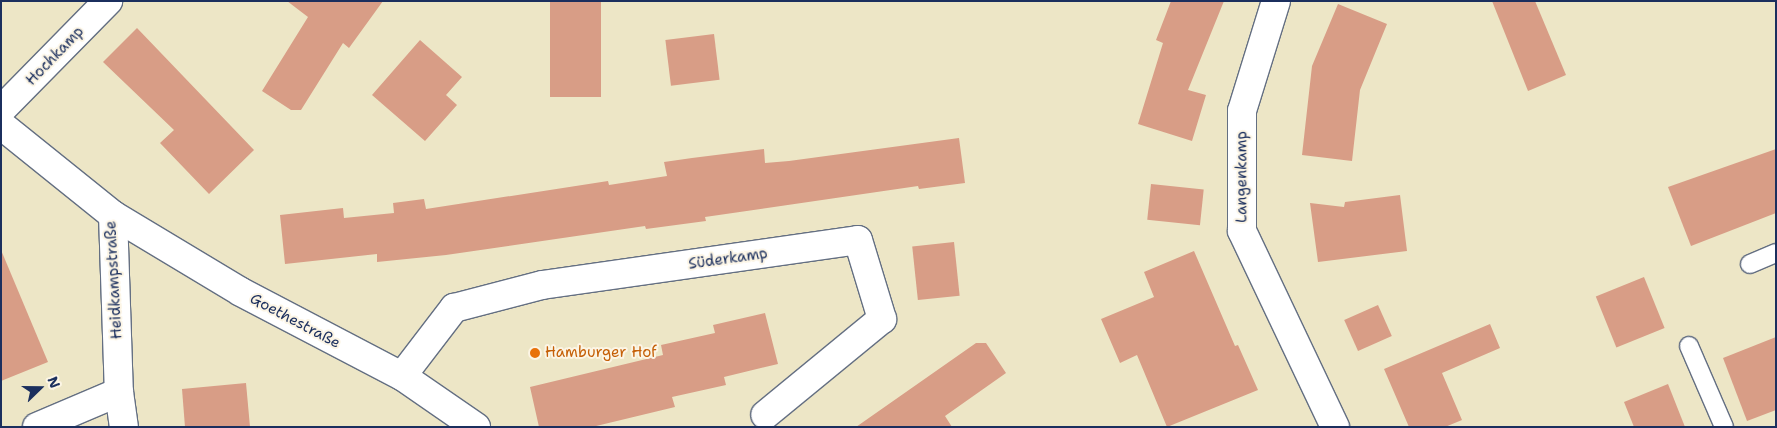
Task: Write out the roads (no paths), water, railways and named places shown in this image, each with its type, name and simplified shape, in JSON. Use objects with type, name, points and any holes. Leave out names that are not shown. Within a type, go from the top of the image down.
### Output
[{"type":"street","name":"Hochkamp","points":[[1,110],[108,1]]},
{"type":"street","name":"Langenkamp","points":[[1276,1],[1242,111],[1242,231],[1335,427]]},
{"type":"street","name":"Heidkampstraße","points":[[1,125],[113,215],[119,392],[124,427]]},
{"type":"street","name":"Goethestraße","points":[[113,215],[249,296],[402,376],[476,427]]},
{"type":"street","name":"Süderkamp","points":[[402,376],[454,308],[542,285],[858,240],[882,318],[765,415]]},
{"type":"street","points":[[37,427],[119,392]]},
{"type":"lane","points":[[1750,264],[1776,253]]},
{"type":"lane","points":[[1689,346],[1724,427]]},
{"type":"place","name":"Hamburger Hof","points":[[535,353]]}]
